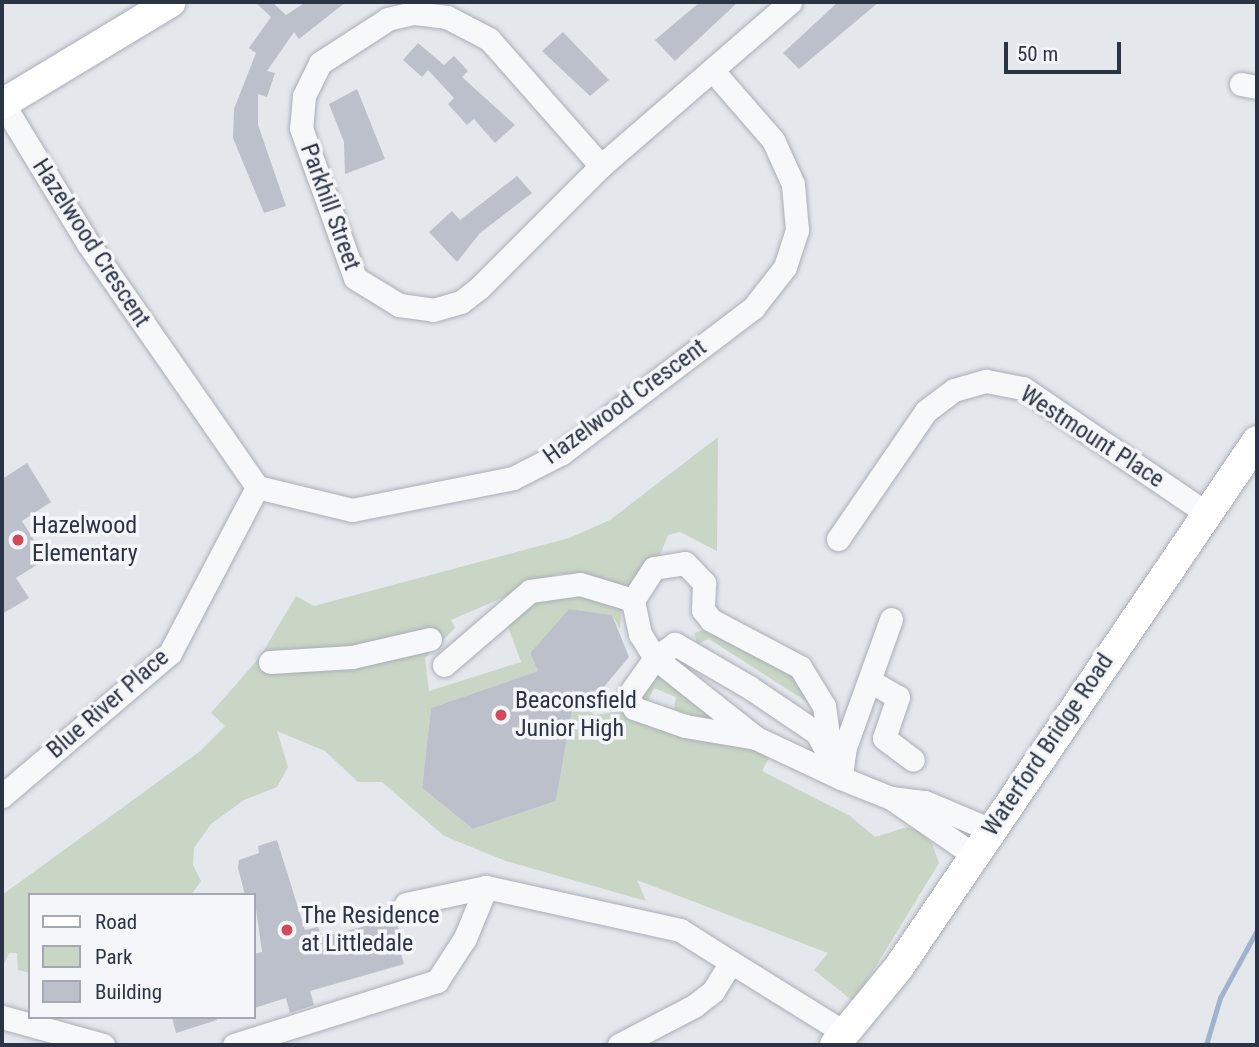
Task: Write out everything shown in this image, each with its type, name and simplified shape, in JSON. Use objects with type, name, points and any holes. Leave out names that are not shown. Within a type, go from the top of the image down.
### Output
[{"type":"main road","points":[[2,104],[171,2]]},
{"type":"main road","name":"Waterford Bridge Road","points":[[839,1038],[899,967],[1205,512],[1257,442]]},
{"type":"street","name":"Parkhill Street","points":[[601,166],[489,39],[447,17],[413,13],[388,19],[320,63],[304,96],[301,128],[355,278],[416,311],[461,302],[601,166],[790,2]]},
{"type":"street","name":"Hazelwood Crescent","points":[[2,104],[97,256],[257,487],[352,510],[513,478],[562,453],[753,308],[785,267],[797,230],[795,195],[773,140],[713,71]]},
{"type":"street","name":"Westmount Place","points":[[838,539],[926,411],[954,390],[986,381],[1023,388],[1205,512]]},
{"type":"street","name":"Blue River Place","points":[[2,796],[170,653],[257,487]]},
{"type":"street","points":[[841,778],[830,749],[815,685],[780,655],[711,620],[696,571],[669,561],[654,568],[633,600],[640,634],[655,658],[757,738],[841,778],[891,798],[974,855]]},
{"type":"street","points":[[444,665],[530,592],[580,584],[633,600]]},
{"type":"street","points":[[841,778],[845,747],[891,618]]},
{"type":"street","points":[[270,662],[352,657],[430,639]]},
{"type":"street","points":[[757,738],[685,726],[634,708],[628,696],[655,658],[675,644],[817,733],[830,749]]},
{"type":"street","points":[[870,681],[898,697],[884,738],[913,760]]},
{"type":"street","points":[[891,798],[925,802],[990,830]]},
{"type":"street","points":[[406,904],[486,887],[680,930],[731,962],[839,1038]]},
{"type":"street","points":[[234,1045],[437,981],[465,938],[486,887]]},
{"type":"street","points":[[619,1045],[694,1006],[713,991],[731,962]]},
{"type":"street","points":[[2,1017],[103,1045]]},
{"type":"green space","points":[[718,437],[717,551],[680,532],[668,535],[661,553],[629,590],[579,574],[557,574],[451,620],[455,628],[425,658],[429,691],[521,662],[507,624],[518,607],[561,589],[622,604],[620,629],[612,615],[569,609],[530,653],[538,671],[431,708],[422,788],[473,829],[556,801],[574,699],[595,715],[619,711],[658,728],[728,735],[771,754],[762,771],[850,816],[875,837],[907,827],[918,831],[932,843],[939,863],[854,1002],[814,970],[828,953],[637,880],[646,901],[506,861],[444,836],[382,782],[358,782],[325,751],[277,731],[288,767],[277,787],[244,800],[211,824],[194,848],[193,865],[201,881],[192,893],[28,893],[28,972],[18,970],[17,953],[9,953],[2,968],[2,895],[199,752],[225,726],[211,713],[260,657],[296,596],[314,606],[569,538],[610,520]]},
{"type":"green space","points":[[705,629],[786,664],[815,707],[709,639],[697,644],[694,633]]},
{"type":"green space","points":[[652,670],[709,714],[709,721],[674,709],[676,697],[654,688],[647,703],[638,698]]},
{"type":"building","points":[[255,2],[272,2],[286,15],[306,2],[346,2],[299,39],[294,32],[267,71],[275,73],[267,97],[258,94],[258,125],[286,206],[264,213],[233,138],[234,109],[256,53],[249,48],[271,17]]},
{"type":"building","points":[[700,2],[738,2],[675,61],[655,40]]},
{"type":"building","points":[[838,2],[879,2],[799,69],[783,53]]},
{"type":"building","points":[[563,32],[609,80],[590,96],[542,51]]},
{"type":"building","points":[[418,43],[444,65],[454,56],[468,71],[462,77],[515,125],[495,143],[474,119],[467,125],[448,104],[454,98],[428,70],[422,77],[403,60]]},
{"type":"building","points":[[357,89],[385,159],[345,174],[344,142],[329,104]]},
{"type":"building","points":[[517,176],[532,193],[480,233],[457,262],[429,232],[452,211],[460,220]]},
{"type":"building","name":"Hazelwood Elementary","points":[[27,463],[51,502],[22,521],[46,559],[16,578],[29,598],[2,614],[2,479]]},
{"type":"building","name":"Beaconsfield Junior High","points":[[569,609],[612,615],[629,657],[587,707],[574,699],[556,801],[473,829],[422,788],[431,708],[538,671],[530,653]]},
{"type":"building","name":"The Residence at Littledale","points":[[277,840],[305,930],[318,927],[322,937],[394,919],[410,952],[401,954],[404,964],[310,991],[314,1005],[290,1013],[286,998],[256,1007],[256,954],[262,952],[256,893],[244,893],[238,868],[239,860],[259,853],[258,846]]},
{"type":"building","points":[[172,1019],[217,1020],[176,1033]]},
{"type":"waterway","points":[[1206,1045],[1220,998],[1257,930]]},
{"type":"place","name":"Hazelwood Elementary","points":[[18,540]]},
{"type":"place","name":"Beaconsfield Junior High","points":[[501,715]]},
{"type":"place","name":"The Residence at Littledale","points":[[287,930]]}]
